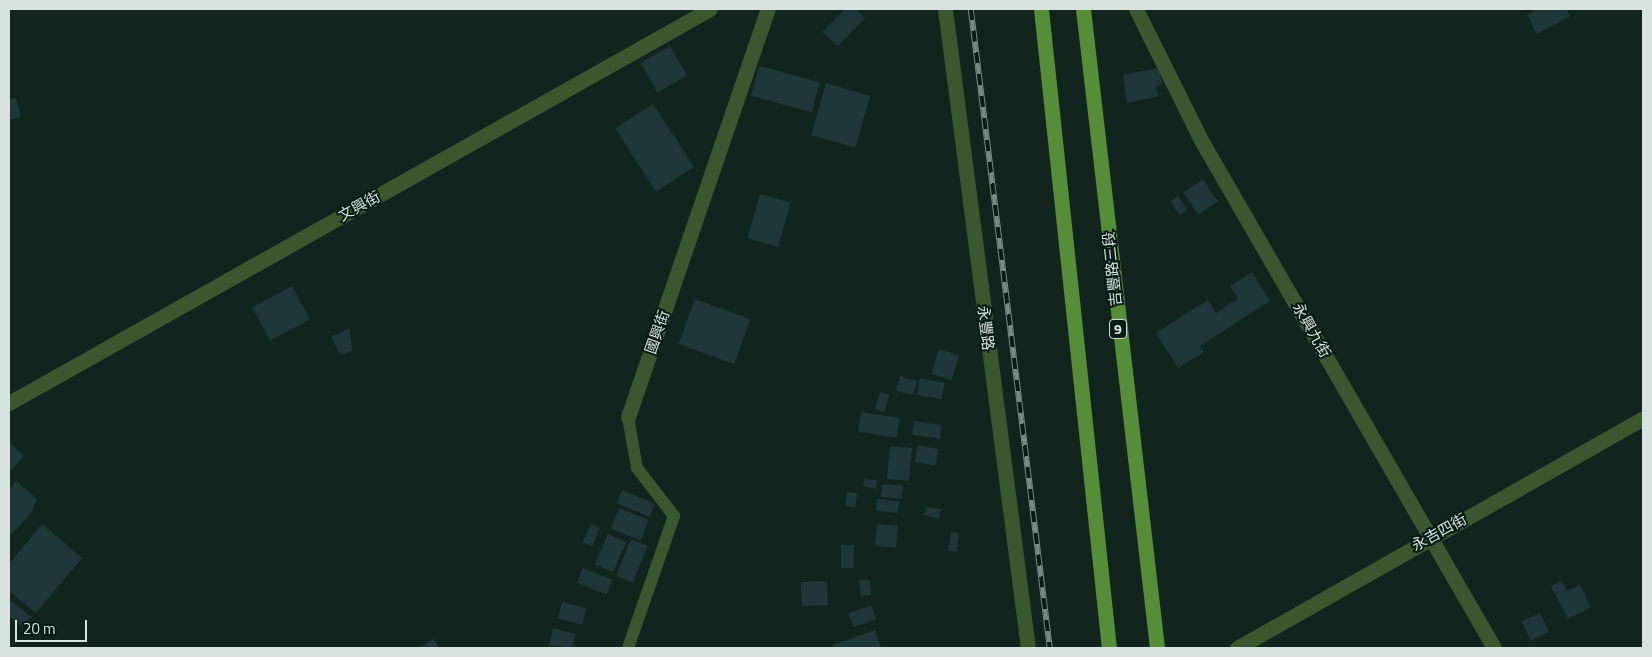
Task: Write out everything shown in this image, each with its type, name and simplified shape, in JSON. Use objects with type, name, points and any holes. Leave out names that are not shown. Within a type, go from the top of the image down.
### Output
[{"type":"main road","points":[[1041,9],[1109,648]]},
{"type":"main road","name":"吉豐路三段","points":[[1083,9],[1157,648]]},
{"type":"street","name":"文興街","points":[[9,403],[710,9]]},
{"type":"street","name":"國興街","points":[[628,416],[768,9]]},
{"type":"street","name":"永豐路","points":[[945,9],[1028,648]]},
{"type":"street","name":"永興九街","points":[[1136,9],[1201,140],[1432,536],[1494,648]]},
{"type":"street","name":"永吉四街","points":[[1237,648],[1643,418]]},
{"type":"lane","name":"國興街","points":[[628,416],[637,468],[674,516],[628,648]]},
{"type":"building","points":[[845,9],[855,9],[865,18],[838,46],[822,32]]},
{"type":"building","points":[[1538,9],[1567,9],[1570,16],[1537,34],[1527,15]]},
{"type":"building","points":[[670,46],[687,75],[658,92],[641,63]]},
{"type":"building","points":[[759,66],[820,82],[812,112],[751,96]]},
{"type":"building","points":[[1159,68],[1162,84],[1156,86],[1158,96],[1127,103],[1123,75]]},
{"type":"building","points":[[826,83],[870,96],[855,148],[811,135]]},
{"type":"building","points":[[16,98],[21,117],[9,120],[9,100]]},
{"type":"building","points":[[653,104],[694,167],[656,191],[615,129]]},
{"type":"building","points":[[1203,179],[1218,201],[1198,215],[1183,192]]},
{"type":"building","points":[[760,194],[791,203],[778,247],[747,238]]},
{"type":"building","points":[[1178,196],[1187,210],[1180,215],[1170,201]]},
{"type":"building","points":[[1252,272],[1270,301],[1200,346],[1204,352],[1178,368],[1156,333],[1208,300],[1216,313],[1238,299],[1230,286]]},
{"type":"building","points":[[292,286],[310,320],[270,341],[252,307]]},
{"type":"building","points":[[695,299],[750,319],[734,364],[679,344]]},
{"type":"building","points":[[350,328],[352,351],[341,355],[331,337]]},
{"type":"building","points":[[939,349],[959,355],[951,380],[931,374]]},
{"type":"building","points":[[900,376],[917,381],[913,395],[896,390]]},
{"type":"building","points":[[920,378],[945,383],[941,399],[917,395]]},
{"type":"building","points":[[880,392],[890,395],[884,412],[875,409]]},
{"type":"building","points":[[861,412],[900,418],[896,438],[858,432]]},
{"type":"building","points":[[914,421],[942,425],[940,439],[912,435]]},
{"type":"building","points":[[9,442],[24,456],[9,473]]},
{"type":"building","points":[[918,445],[939,449],[935,466],[915,462]]},
{"type":"building","points":[[890,446],[912,448],[909,481],[887,479]]},
{"type":"building","points":[[865,478],[878,481],[876,489],[863,486]]},
{"type":"building","points":[[16,481],[37,499],[31,513],[9,537],[9,490]]},
{"type":"building","points":[[882,484],[903,486],[902,499],[881,497]]},
{"type":"building","points":[[622,490],[655,504],[650,517],[617,503]]},
{"type":"building","points":[[847,492],[857,493],[855,507],[846,506]]},
{"type":"building","points":[[877,499],[899,501],[898,513],[876,511]]},
{"type":"building","points":[[926,507],[941,509],[939,519],[924,515]]},
{"type":"building","points":[[619,508],[649,520],[640,540],[611,528]]},
{"type":"building","points":[[42,524],[82,558],[36,613],[9,591],[9,564]]},
{"type":"building","points":[[591,524],[600,528],[592,546],[583,542]]},
{"type":"building","points":[[877,524],[898,526],[896,548],[875,546]]},
{"type":"building","points":[[951,532],[959,533],[957,552],[949,551]]},
{"type":"building","points":[[608,534],[626,542],[613,572],[595,564]]},
{"type":"building","points":[[631,539],[648,546],[633,583],[616,576]]},
{"type":"building","points":[[841,545],[854,545],[854,568],[841,568]]},
{"type":"building","points":[[583,568],[613,580],[607,595],[577,583]]},
{"type":"building","points":[[859,580],[870,580],[871,595],[861,596]]},
{"type":"building","points":[[1562,580],[1567,591],[1580,585],[1591,607],[1568,619],[1551,586]]},
{"type":"building","points":[[827,581],[828,605],[802,606],[801,582]]},
{"type":"building","points":[[9,599],[31,617],[23,627],[9,616]]},
{"type":"building","points":[[562,602],[586,608],[582,625],[558,618]]},
{"type":"building","points":[[871,605],[876,619],[854,627],[848,613]]},
{"type":"building","points":[[1540,613],[1549,632],[1531,640],[1522,621]]},
{"type":"building","points":[[553,628],[576,634],[572,648],[549,645]]},
{"type":"building","points":[[875,630],[881,648],[833,648],[832,645]]},
{"type":"building","points":[[434,639],[439,648],[418,648]]},
{"type":"railway","points":[[971,9],[1050,648]]}]
